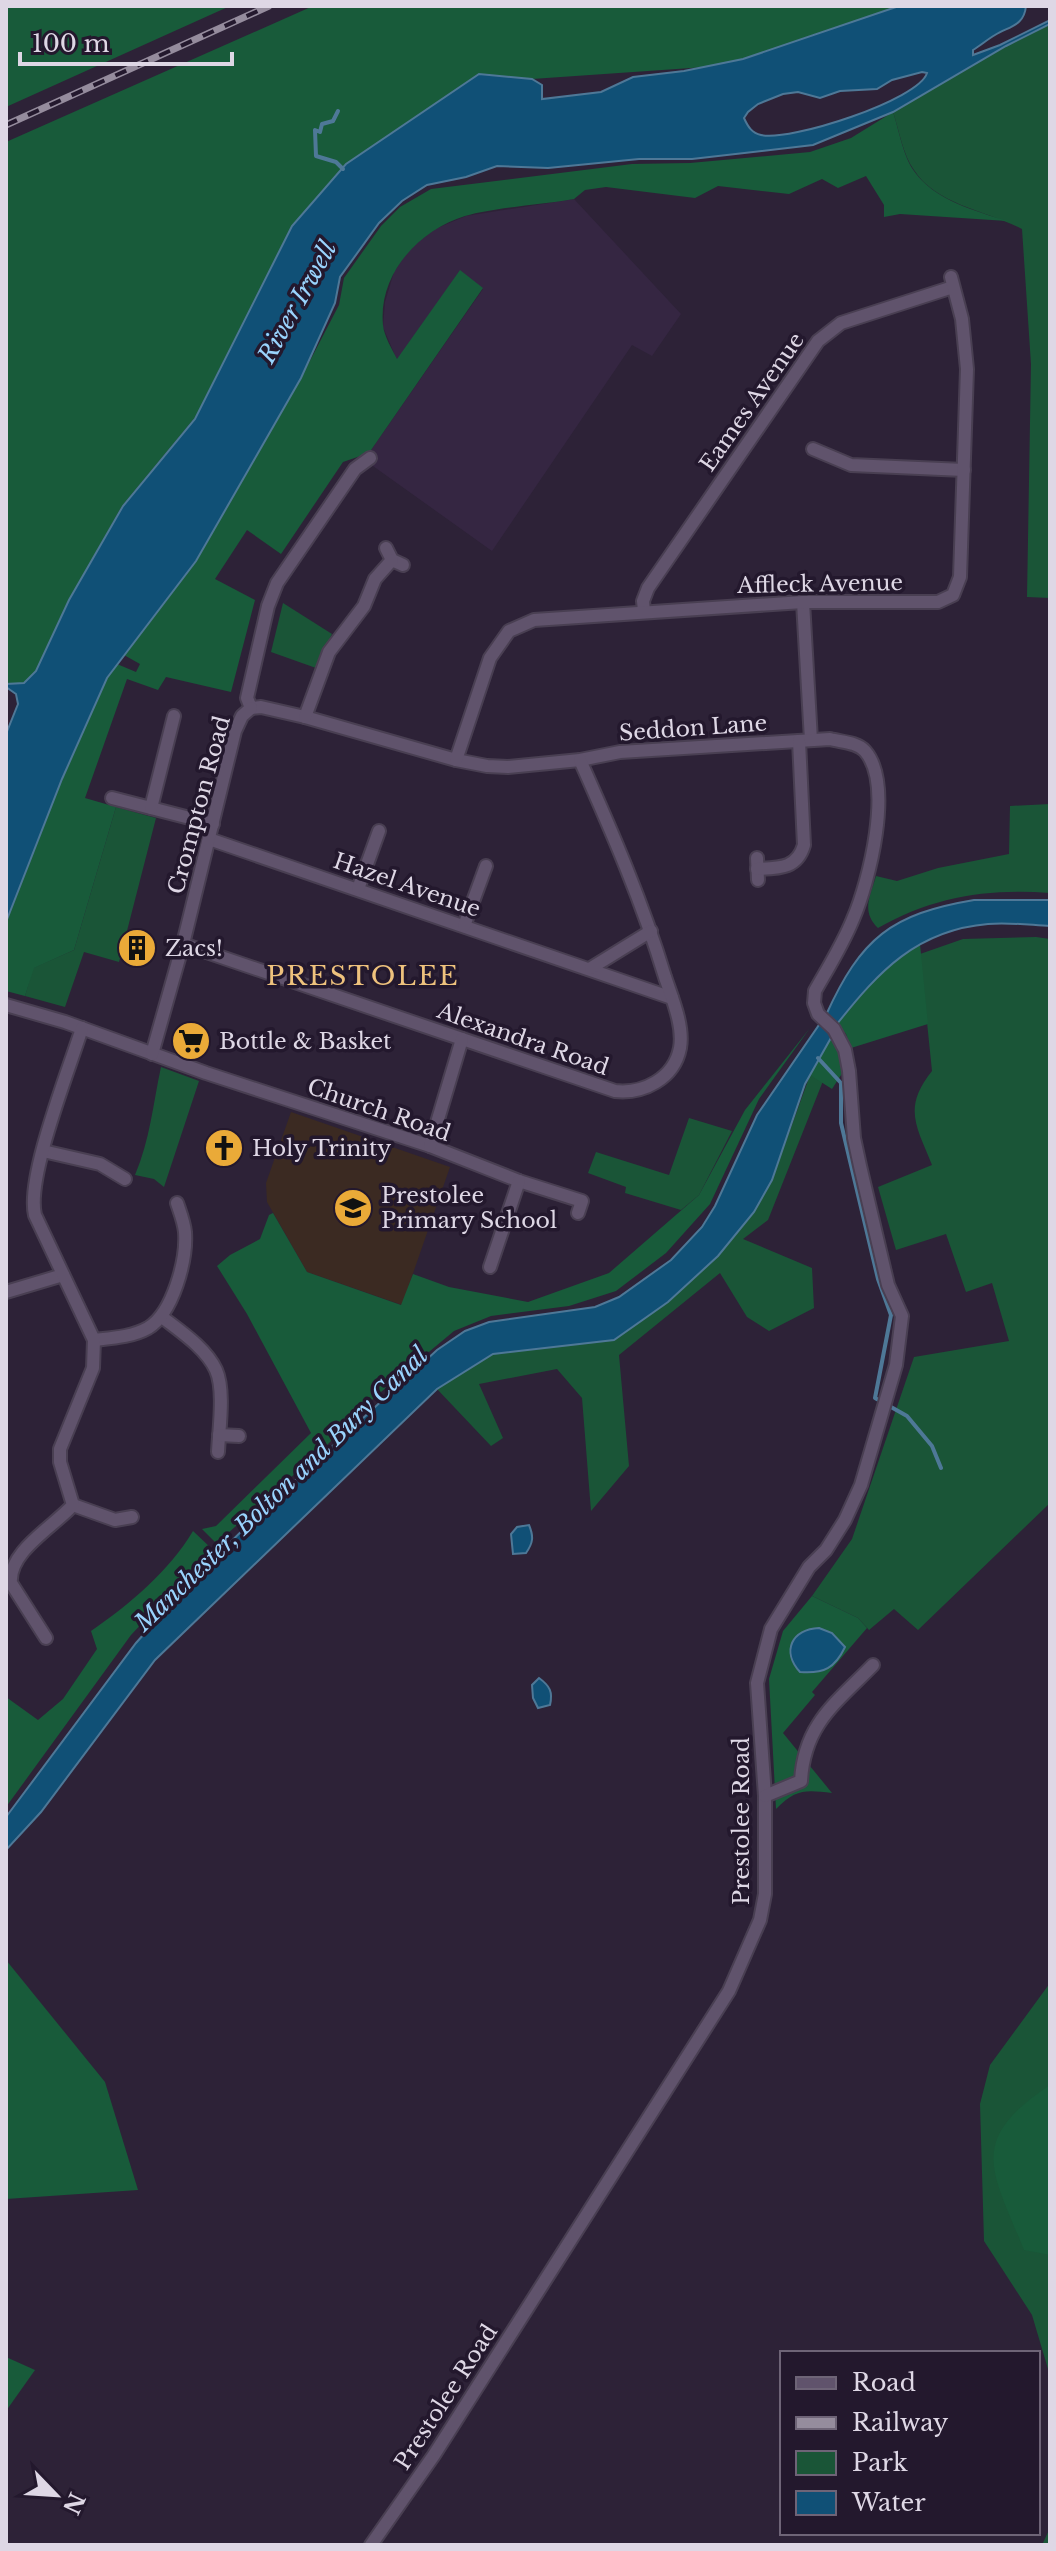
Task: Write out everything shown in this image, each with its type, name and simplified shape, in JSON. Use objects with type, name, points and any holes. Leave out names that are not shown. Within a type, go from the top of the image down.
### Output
[{"type":"street","name":"Affleck Avenue","points":[[456,760],[490,658],[509,631],[534,620],[803,602],[938,602],[953,595],[960,577],[966,345],[952,282]]},
{"type":"street","name":"Eames Avenue","points":[[644,611],[643,601],[648,588],[818,341],[841,323],[952,282]]},
{"type":"street","points":[[813,449],[829,450],[851,465],[964,470]]},
{"type":"street","name":"Crompton Road","points":[[152,1054],[183,944],[235,731],[242,716],[251,708],[247,698],[268,606],[277,583],[355,469],[370,458]]},
{"type":"street","points":[[305,717],[329,652],[364,606],[375,579],[394,558]]},
{"type":"street","points":[[757,869],[786,867],[801,854],[804,845],[803,602]]},
{"type":"street","name":"Seddon Lane","points":[[251,708],[261,707],[305,717],[456,760],[508,767],[580,760],[620,752],[805,740],[830,739],[858,745],[865,750],[874,766],[879,817],[853,921],[815,991],[814,1003],[818,1014],[834,1029]]},
{"type":"street","points":[[151,808],[174,716]]},
{"type":"street","name":"Alexandra Road","points":[[183,944],[615,1091],[631,1093],[646,1089],[673,1066],[680,1050],[680,1032],[635,884],[580,760]]},
{"type":"street","points":[[112,798],[213,824]]},
{"type":"street","points":[[358,889],[379,831]]},
{"type":"street","name":"Hazel Avenue","points":[[209,839],[672,998]]},
{"type":"street","points":[[464,926],[486,866]]},
{"type":"street","points":[[591,968],[651,931]]},
{"type":"street","name":"Church Road","points":[[6,1005],[430,1146],[519,1181],[582,1201],[578,1213]]},
{"type":"street","points":[[73,1505],[60,1462],[60,1449],[93,1368],[94,1340],[32,1204],[43,1151],[82,1028]]},
{"type":"street","name":"Prestolee Road","points":[[371,2545],[434,2455],[729,1991],[760,1920],[765,1894],[765,1796],[757,1683],[771,1629],[809,1567],[826,1550],[845,1520],[861,1485],[896,1365],[902,1316],[888,1285],[874,1227],[854,1138],[845,1050],[834,1029]]},
{"type":"street","points":[[430,1146],[462,1039]]},
{"type":"street","points":[[43,1151],[100,1164],[107,1176],[125,1179]]},
{"type":"street","points":[[490,1267],[504,1246],[519,1181]]},
{"type":"street","points":[[94,1340],[130,1335],[149,1328],[162,1317],[170,1302],[184,1253],[183,1219],[177,1203]]},
{"type":"street","points":[[183,1219],[197,1215]]},
{"type":"street","points":[[6,1292],[63,1275]]},
{"type":"street","points":[[162,1317],[199,1348],[217,1372],[218,1452]]},
{"type":"street","points":[[219,1435],[239,1436]]},
{"type":"street","points":[[73,1505],[115,1520],[132,1517]]},
{"type":"street","points":[[46,1638],[11,1583],[10,1574],[21,1551],[57,1523],[73,1505]]},
{"type":"street","points":[[765,1796],[801,1781],[802,1760],[809,1738],[826,1712],[873,1665]]},
{"type":"shaded area","points":[[574,199],[681,314],[652,356],[632,345],[492,551],[373,466],[369,453],[483,289],[460,271],[397,360],[383,327],[385,302],[394,272],[409,249],[435,229],[466,216]]},
{"type":"shaded area","name":"Prestolee Primary School","points":[[291,1112],[450,1167],[402,1305],[307,1272],[267,1202],[266,1183]]},
{"type":"green space","points":[[6,6],[230,6],[6,107]]},
{"type":"green space","points":[[313,6],[899,6],[749,64],[532,79],[479,74],[122,506],[69,600],[36,671],[24,683],[6,684],[6,142]]},
{"type":"green space","points":[[1050,24],[1050,598],[1027,597],[1031,364],[1022,229],[949,199],[924,182],[907,157],[893,112]]},
{"type":"green space","points":[[893,112],[907,158],[922,181],[956,203],[1007,221],[900,214],[884,217],[884,205],[866,176],[838,188],[822,179],[789,194],[718,186],[695,198],[606,187],[585,190],[574,199],[465,216],[432,232],[418,243],[395,272],[383,306],[384,329],[397,359],[460,270],[483,288],[369,453],[343,462],[281,554],[247,530],[215,579],[255,600],[231,692],[166,677],[158,690],[127,679],[85,798],[116,807],[74,950],[34,968],[25,996],[6,991],[6,923],[62,779],[107,678],[117,664],[136,672],[140,664],[124,655],[196,561],[301,378],[339,305],[344,278],[381,226],[400,207],[431,189],[632,164],[690,163],[810,152],[851,138]]},
{"type":"green space","points":[[283,603],[332,634],[316,668],[271,652]]},
{"type":"green space","points":[[1050,804],[1050,893],[1005,892],[961,897],[919,909],[878,928],[873,922],[868,904],[876,876],[897,881],[938,868],[1009,854],[1010,806]]},
{"type":"green space","points":[[116,807],[156,818],[119,962],[84,952],[65,1007],[25,996],[33,968],[74,950]]},
{"type":"green space","points":[[963,939],[1050,939],[1050,1503],[918,1630],[894,1609],[869,1630],[858,1618],[812,1596],[852,1539],[914,1357],[1009,1341],[992,1283],[966,1292],[946,1234],[896,1250],[878,1187],[932,1165],[915,1118],[917,1096],[932,1071],[920,954]]},
{"type":"green space","points":[[920,944],[928,1024],[851,1048],[846,1034],[837,1024],[885,970]]},
{"type":"green space","points":[[810,1028],[759,1099],[710,1204],[666,1253],[616,1291],[569,1306],[491,1316],[454,1331],[375,1397],[324,1448],[227,1534],[215,1542],[202,1529],[216,1526],[311,1433],[247,1314],[217,1266],[230,1255],[260,1239],[269,1215],[273,1213],[307,1272],[401,1305],[413,1274],[449,1287],[528,1302],[609,1273],[699,1195],[745,1110]]},
{"type":"green space","points":[[832,1036],[839,1050],[843,1072],[832,1089],[810,1075]]},
{"type":"green space","points":[[161,1067],[199,1081],[164,1187],[154,1179],[135,1175],[148,1135]]},
{"type":"green space","points":[[810,1075],[823,1081],[768,1220],[743,1239],[812,1268],[814,1308],[769,1331],[747,1317],[720,1273],[619,1355],[629,1466],[591,1511],[582,1398],[557,1369],[479,1384],[503,1438],[491,1446],[437,1389],[493,1354],[614,1340],[668,1302],[718,1256],[754,1212],[772,1180]]},
{"type":"green space","points":[[689,1118],[732,1131],[699,1195],[681,1210],[625,1193],[626,1187],[588,1173],[596,1152],[669,1175]]},
{"type":"green space","points":[[193,1531],[212,1549],[131,1635],[6,1807],[6,1697],[38,1720],[63,1699],[97,1649],[91,1631],[148,1586]]},
{"type":"green space","points":[[812,1596],[858,1618],[867,1628],[812,1692],[815,1695],[783,1733],[832,1793],[801,1792],[776,1809],[769,1679],[783,1631]]},
{"type":"green space","points":[[6,1960],[105,2082],[138,2190],[6,2199]]},
{"type":"green space","points":[[1050,1983],[1050,2545],[1042,2545],[1049,2530],[1048,2369],[1032,2315],[984,2241],[980,2104],[990,2065]]},
{"type":"green space","points":[[1050,2085],[1050,2255],[1024,2250],[996,2177],[994,2158],[996,2141],[1006,2123],[1023,2105]]},
{"type":"green space","points":[[6,2357],[35,2370],[6,2411]]},
{"type":"water","name":"River Irwell","points":[[899,6],[1026,6],[1019,22],[973,50],[973,55],[1050,20],[1050,24],[893,112],[813,145],[692,159],[639,159],[548,168],[497,166],[466,177],[427,185],[402,201],[379,223],[340,277],[335,303],[301,378],[196,561],[107,678],[62,779],[6,922],[6,734],[18,704],[16,694],[6,684],[24,683],[36,671],[69,600],[123,506],[195,419],[292,226],[346,164],[479,74],[532,79],[542,85],[542,99],[601,92],[633,77],[743,59]],"holes":[[[927,73],[919,84],[902,95],[824,126],[761,135],[755,133],[744,118],[758,104],[783,94],[798,92],[820,98],[840,91],[877,89],[892,80]]]},
{"type":"water","points":[[974,900],[1050,900],[1050,926],[988,924],[940,935],[902,956],[868,987],[837,1024],[826,1015],[852,967],[866,948],[882,934],[921,913]]},
{"type":"water","points":[[821,1022],[832,1036],[805,1084],[772,1180],[754,1212],[718,1256],[668,1302],[614,1340],[493,1354],[437,1389],[155,1660],[41,1812],[6,1850],[6,1817],[136,1643],[195,1577],[262,1511],[437,1350],[465,1331],[489,1322],[595,1307],[619,1297],[671,1260],[702,1227],[715,1206],[757,1115]]},
{"type":"water","points":[[529,1525],[532,1536],[526,1553],[513,1554],[511,1534],[517,1527]]},
{"type":"water","points":[[819,1628],[832,1633],[845,1647],[828,1668],[800,1672],[791,1656],[792,1642],[802,1632]]},
{"type":"water","points":[[539,1678],[548,1687],[551,1696],[550,1705],[538,1708],[532,1685]]},
{"type":"waterway","points":[[338,111],[333,121],[322,124],[320,132],[315,130],[316,156],[336,162],[343,169]]},
{"type":"waterway","points":[[818,1058],[841,1083],[841,1123],[878,1279],[891,1315],[875,1398],[907,1416],[932,1446],[941,1468]]},
{"type":"railway","points":[[6,125],[269,6]]},
{"type":"place","name":"Zacs!","points":[[137,948]]},
{"type":"place","name":"Bottle & Basket","points":[[191,1041]]},
{"type":"place","name":"Holy Trinity","points":[[224,1148]]},
{"type":"place","name":"Prestolee Primary School","points":[[353,1208]]},
{"type":"district","name":"PRESTOLEE","points":[[363,976]]},
{"type":"water label","name":"Manchester, Bolton and Bury Canal","points":[[281,1489]]}]
